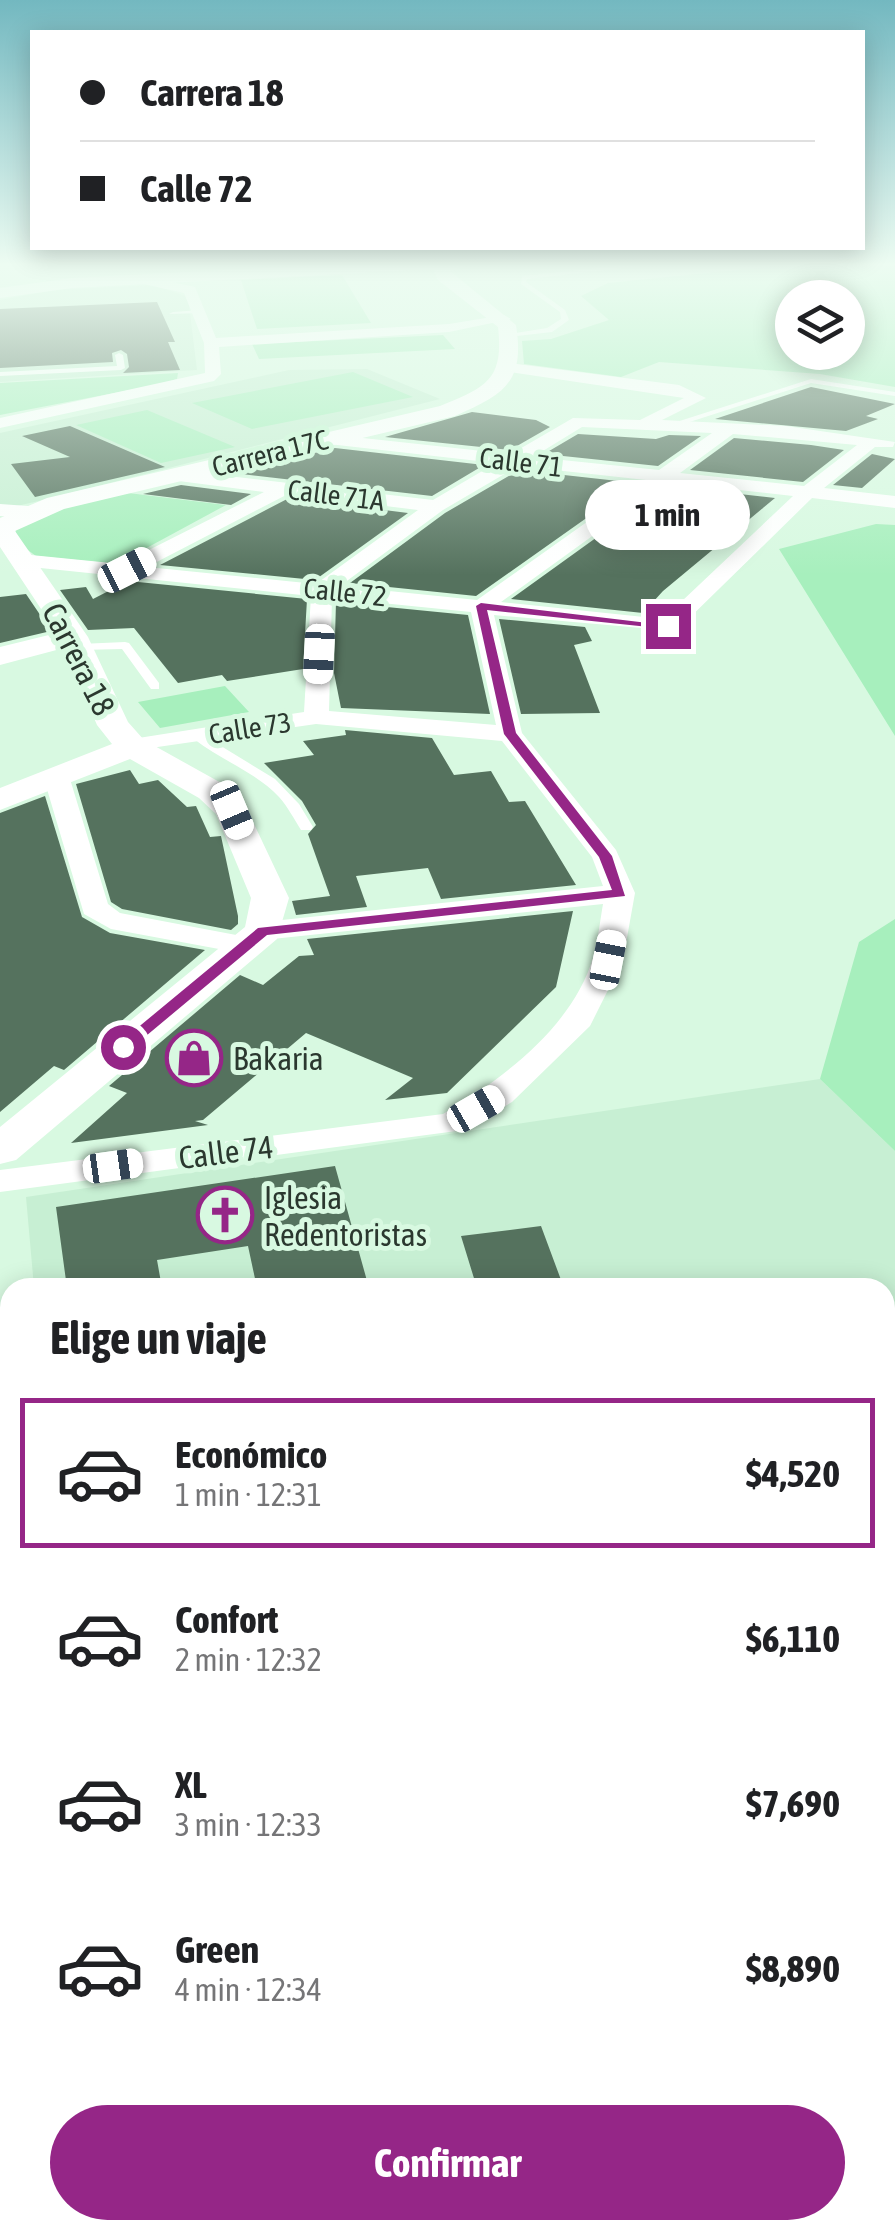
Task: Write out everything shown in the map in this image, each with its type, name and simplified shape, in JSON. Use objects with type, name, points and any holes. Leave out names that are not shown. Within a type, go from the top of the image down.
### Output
[{"type":"street","points":[[0,423],[200,382],[213,374],[213,366]]},
{"type":"street","points":[[509,368],[680,390],[698,398],[639,424]]},
{"type":"street","name":"Carrera 17C","points":[[0,529],[28,512],[447,412],[473,400],[509,368]]},
{"type":"street","points":[[316,718],[322,590],[436,506],[579,422],[730,428],[895,444]]},
{"type":"street","points":[[58,779],[94,908],[111,920],[254,938],[620,894],[606,856],[510,734],[481,606],[730,428]]},
{"type":"street","name":"Calle 71","points":[[326,439],[895,502]]},
{"type":"street","points":[[807,493],[872,441]]},
{"type":"street","name":"Calle 71A","points":[[176,476],[436,506]]},
{"type":"street","points":[[127,570],[284,489]]},
{"type":"street","name":"Calle 72","points":[[21,560],[668,626],[807,493]]},
{"type":"street","points":[[0,510],[28,512]]},
{"type":"street","name":"Carrera 18","points":[[0,529],[77,642],[113,725],[132,747],[211,791],[232,810],[270,898],[254,938]]},
{"type":"street","points":[[0,656],[77,642]]},
{"type":"street","name":"Calle 73","points":[[0,800],[132,747],[316,718],[510,734]]},
{"type":"street","name":"Calle 74","points":[[0,1180],[452,1123],[500,1095],[579,1019],[608,960],[620,894]]},
{"type":"street","points":[[0,1150],[254,938]]},
{"type":"lane","points":[[0,374],[121,366]]},
{"type":"lane","points":[[668,426],[811,380],[895,394]]},
{"type":"lane","points":[[77,642],[125,644],[155,686]]},
{"type":"lane","points":[[198,736],[226,759],[257,772],[290,795],[306,827]]},
{"type":"shaded area","points":[[0,366],[197,366],[197,370],[0,382]]},
{"type":"shaded area","points":[[367,369],[440,399],[43,500],[4,509],[0,504],[0,433],[289,370]]},
{"type":"shaded area","points":[[820,1079],[895,1151],[895,1278],[33,1278],[26,1197]]},
{"type":"green space","points":[[542,366],[648,366],[621,377]]},
{"type":"green space","points":[[719,366],[865,370],[865,366],[895,366],[895,387],[820,374]]},
{"type":"green space","points":[[353,372],[413,397],[252,429],[192,403]]},
{"type":"green space","points":[[178,373],[177,379],[161,384],[0,415],[0,383]]},
{"type":"green space","points":[[147,410],[235,447],[161,463],[76,425]]},
{"type":"green space","points":[[120,492],[226,505],[117,564],[36,556],[18,543],[15,528],[31,516]]},
{"type":"green space","points":[[876,524],[895,525],[895,736],[779,549]]},
{"type":"green space","points":[[225,686],[249,712],[160,728],[138,702]]},
{"type":"green space","points":[[895,919],[895,1151],[820,1079],[859,942]]},
{"type":"building","points":[[178,366],[180,370],[123,373],[129,367]]},
{"type":"building","points":[[811,387],[895,404],[866,416],[878,419],[846,431],[715,419]]},
{"type":"building","points":[[472,412],[536,420],[550,427],[510,450],[385,437]]},
{"type":"building","points":[[70,426],[165,467],[35,497],[11,464],[70,457],[22,436]]},
{"type":"building","points":[[578,434],[656,439],[669,435],[701,436],[658,466],[544,454]]},
{"type":"building","points":[[734,438],[844,450],[803,482],[690,470]]},
{"type":"building","points":[[335,448],[484,465],[432,496],[233,473]]},
{"type":"building","points":[[872,454],[895,459],[862,488],[833,485]]},
{"type":"building","points":[[519,470],[636,483],[476,596],[350,583],[445,513]]},
{"type":"building","points":[[181,485],[251,494],[231,505],[143,494]]},
{"type":"building","points":[[668,486],[775,498],[663,591],[643,613],[511,599]]},
{"type":"building","points":[[289,498],[408,513],[315,580],[160,565]]},
{"type":"building","points":[[128,581],[307,599],[303,669],[227,681],[222,675],[178,683],[134,628],[88,630],[60,590],[86,587],[93,599]]},
{"type":"building","points":[[26,594],[51,631],[0,643],[0,597]]},
{"type":"building","points":[[336,602],[468,615],[490,714],[341,708],[334,673]]},
{"type":"building","points":[[499,619],[585,627],[592,641],[574,645],[600,713],[521,714]]},
{"type":"building","points":[[345,730],[432,738],[454,775],[491,771],[509,802],[525,801],[576,885],[441,899],[428,868],[356,876],[367,907],[296,915],[292,901],[330,896],[308,834],[316,825],[302,801],[264,763],[314,755],[303,741],[346,735]]},
{"type":"building","points":[[130,770],[139,784],[158,780],[187,807],[196,806],[210,837],[221,836],[238,916],[238,924],[231,930],[122,909],[111,902],[76,784]]},
{"type":"building","points":[[45,796],[82,917],[110,933],[205,950],[64,1070],[54,1066],[0,1112],[0,813]]},
{"type":"building","points":[[573,911],[556,987],[447,1093],[385,1100],[413,1078],[306,1033],[203,1120],[195,1121],[208,1125],[71,1143],[127,1093],[109,1086],[240,975],[263,985],[299,956],[314,955],[307,939]]},
{"type":"building","name":"Iglesia Redentoristas","points":[[335,1166],[366,1278],[255,1278],[248,1246],[157,1260],[160,1278],[66,1278],[56,1207]]},
{"type":"building","points":[[541,1226],[560,1278],[474,1278],[461,1236]]},
{"type":"place","name":"Bakaria","points":[[194,1058]]},
{"type":"place","name":"Iglesia Redentoristas","points":[[225,1215]]},
{"type":"route","points":[[123,1047],[263,931],[620,894],[606,856],[510,734],[481,606],[668,626]]}]
